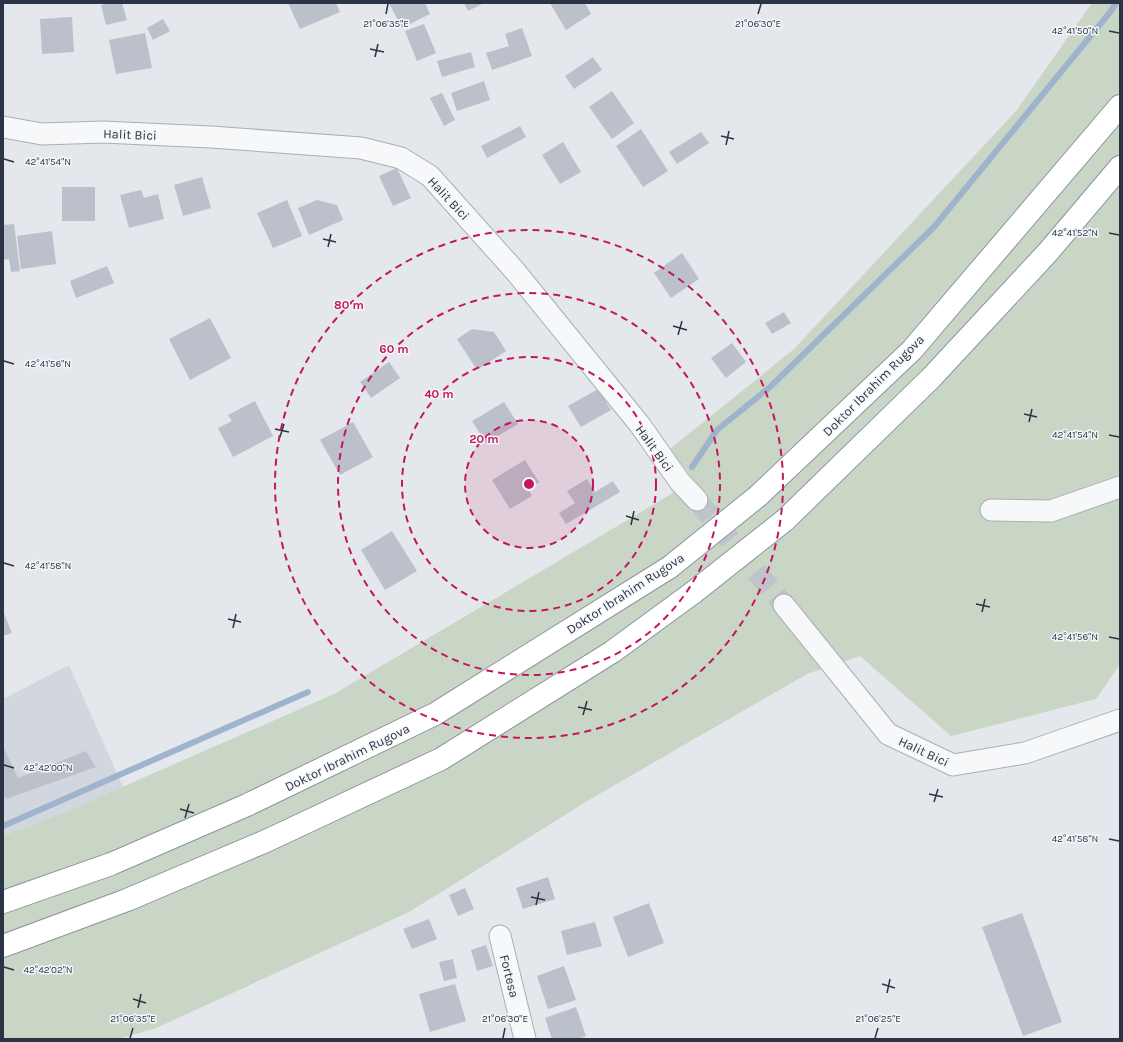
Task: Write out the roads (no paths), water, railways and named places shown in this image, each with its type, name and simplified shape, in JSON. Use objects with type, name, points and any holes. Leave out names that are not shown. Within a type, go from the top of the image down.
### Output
[{"type":"highway","name":"Doktor Ibrahim Rugova","points":[[3,902],[111,864],[247,806],[435,714],[670,567],[758,496],[912,350],[1120,106]]},
{"type":"highway","points":[[3,946],[127,900],[266,841],[441,759],[612,652],[694,592],[785,520],[931,378],[1048,252],[1120,167]]},
{"type":"street","name":"Halit Bici","points":[[3,127],[42,134],[103,132],[211,137],[361,148],[401,158],[430,176],[515,271],[640,425],[680,482],[698,500]]},
{"type":"street","points":[[991,510],[1051,511],[1120,487]]},
{"type":"street","name":"Halit Bici","points":[[784,605],[888,734],[953,765],[1025,753],[1120,720]]},
{"type":"street","name":"Fortesa","points":[[500,936],[525,1039]]},
{"type":"waterway","points":[[692,467],[717,430],[770,387],[934,227],[1116,3]]},
{"type":"waterway","points":[[3,826],[308,692]]},
{"type":"tunnel","points":[[697,500],[784,605]]}]
